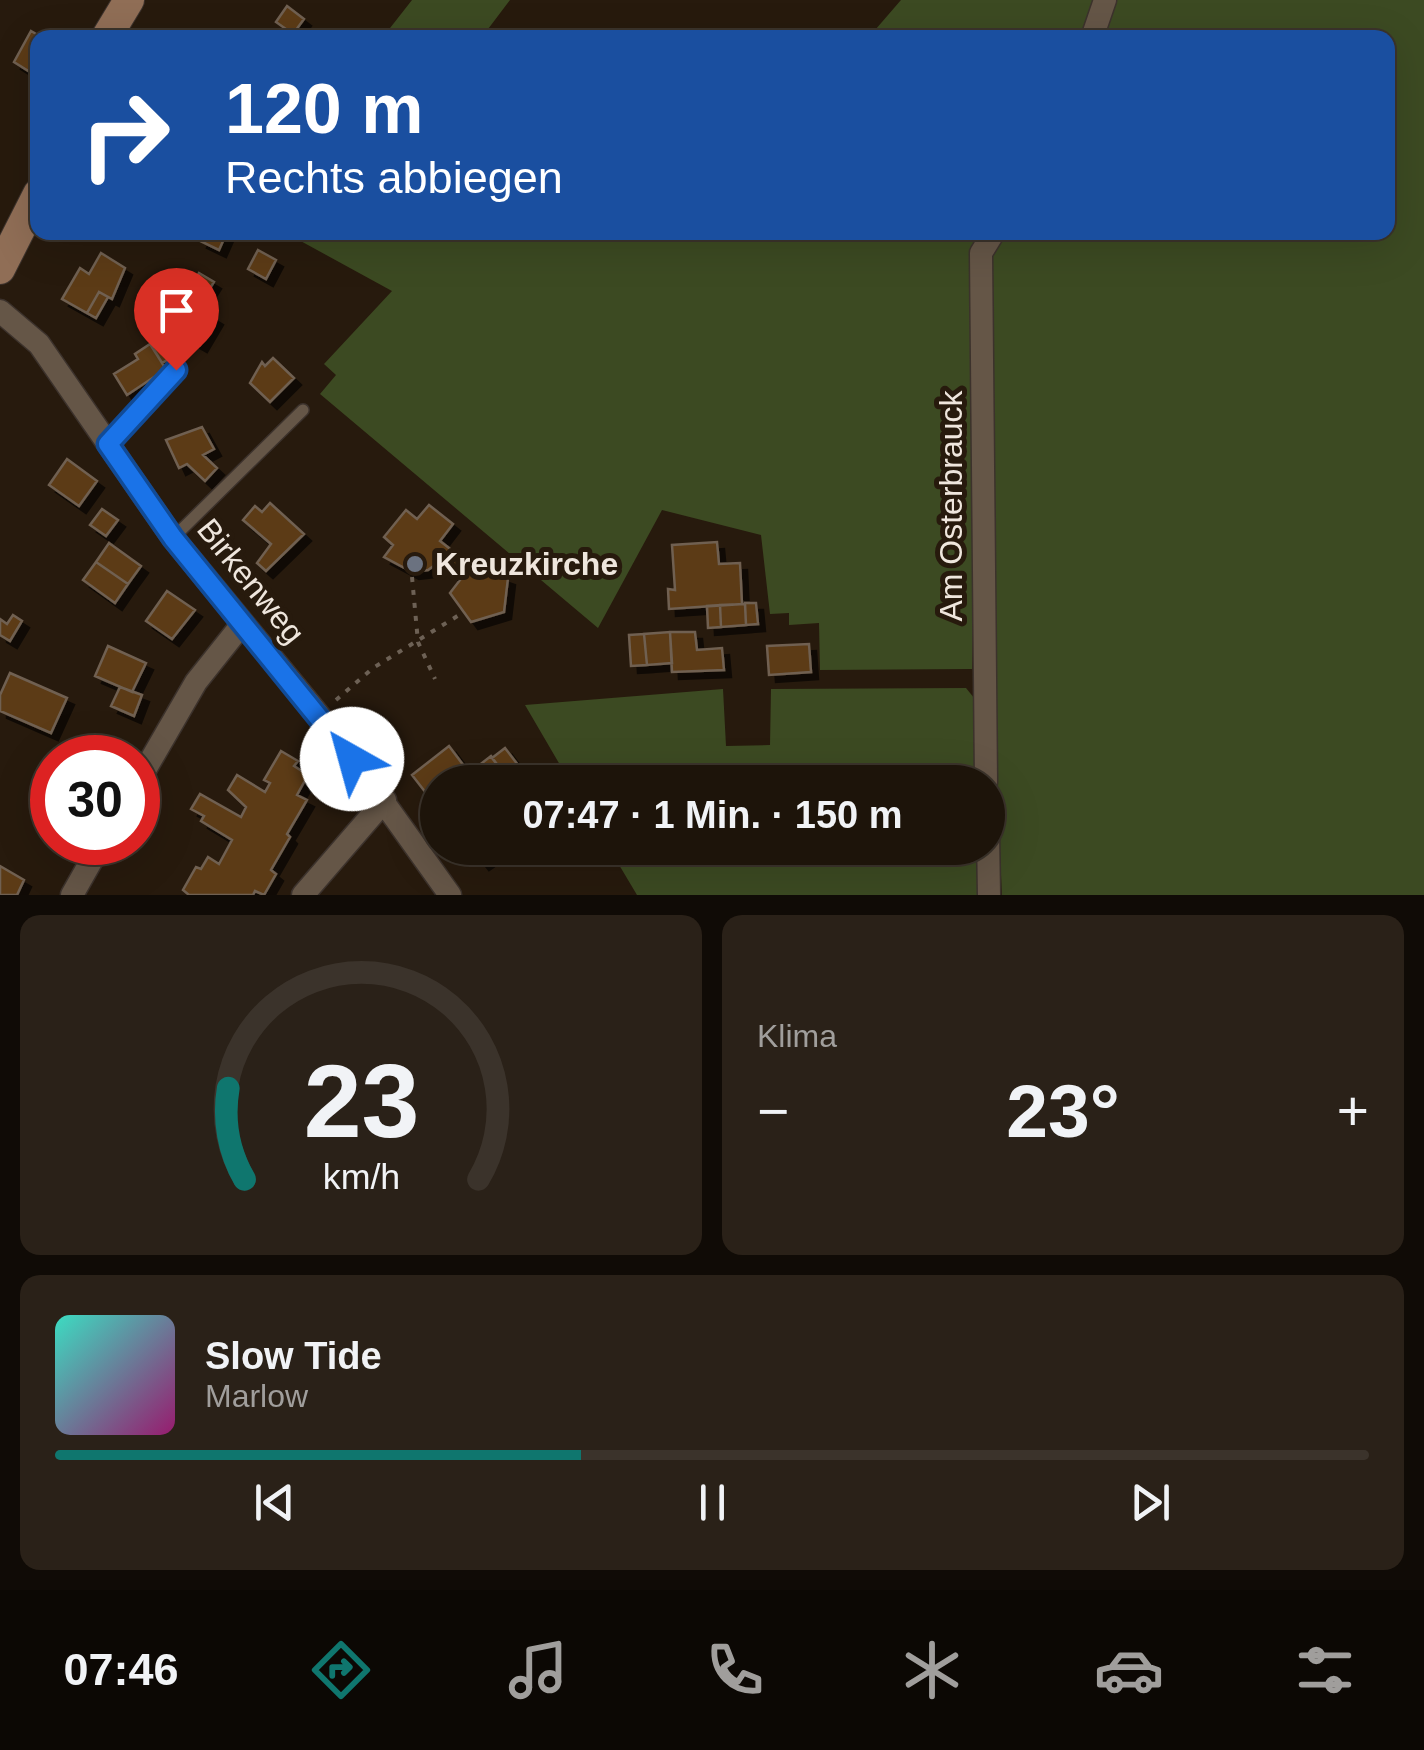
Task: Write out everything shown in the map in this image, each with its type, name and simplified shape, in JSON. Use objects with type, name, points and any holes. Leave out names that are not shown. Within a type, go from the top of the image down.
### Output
[{"type":"street","points":[[111,30],[129,0]]},
{"type":"street","points":[[1095,30],[1105,0]]},
{"type":"street","points":[[0,269],[30,210]]},
{"type":"street","name":"Am Osterbrauck","points":[[986,765],[981,253],[989,240]]},
{"type":"street","name":"Birkenweg","points":[[0,312],[39,344],[173,538],[384,800],[450,895]]},
{"type":"street","points":[[160,744],[196,682],[243,624]]},
{"type":"street","points":[[302,895],[384,800]]},
{"type":"street","points":[[72,895],[89,865]]},
{"type":"street","points":[[989,865],[989,895]]},
{"type":"lane","points":[[108,444],[176,370]]},
{"type":"lane","points":[[173,538],[302,410]]},
{"type":"path","points":[[412,577],[418,642],[435,678]]},
{"type":"path","points":[[318,715],[373,668],[464,612]]},
{"type":"green space","points":[[412,0],[510,0],[487,30],[388,30]]},
{"type":"green space","points":[[901,0],[1424,0],[1424,895],[1002,895],[1005,765],[996,765],[991,675],[981,273],[972,669],[820,670],[819,623],[789,625],[789,613],[770,614],[761,535],[662,510],[598,628],[320,394],[336,375],[324,364],[392,291],[299,240],[1395,240],[1395,30],[875,30]]},
{"type":"green space","points":[[966,688],[979,704],[978,765],[560,765],[525,705],[723,689],[726,746],[770,745],[771,689]]},
{"type":"green space","points":[[619,865],[978,865],[977,895],[637,895]]},
{"type":"building","points":[[287,6],[304,19],[296,30],[287,30],[276,22]]},
{"type":"building","points":[[30,33],[30,72],[14,62]]},
{"type":"building","points":[[200,240],[223,240],[219,250]]},
{"type":"building","points":[[258,250],[276,260],[266,279],[248,269]]},
{"type":"building","points":[[101,253],[125,268],[112,299],[99,292],[87,313],[62,299],[80,268],[89,274]]},
{"type":"building","points":[[199,273],[214,282],[205,296],[191,287]]},
{"type":"building","points":[[99,292],[108,297],[96,318],[87,313]]},
{"type":"building","points":[[183,298],[216,318],[200,345],[167,326]]},
{"type":"building","points":[[168,339],[177,354],[162,363],[153,348]]},
{"type":"building","points":[[150,344],[166,369],[127,395],[114,374],[138,359],[135,354]]},
{"type":"building","points":[[273,358],[294,378],[270,402],[250,383],[262,362],[265,366]]},
{"type":"building","points":[[202,427],[214,449],[203,455],[217,468],[205,481],[187,464],[179,468],[166,440]]},
{"type":"building","points":[[67,459],[97,481],[79,506],[49,485]]},
{"type":"building","points":[[270,503],[304,534],[266,571],[257,563],[271,544],[243,520],[255,506],[262,512]]},
{"type":"building","name":"Kreuzkirche","points":[[429,505],[453,524],[440,541],[472,566],[508,578],[504,612],[471,622],[450,593],[460,580],[439,562],[428,570],[412,572],[384,557],[393,545],[384,537],[406,510],[417,519]]},
{"type":"building","points":[[102,509],[118,520],[106,536],[90,525]]},
{"type":"building","points":[[717,542],[719,564],[740,563],[742,604],[669,609],[668,589],[675,590],[672,545]]},
{"type":"building","points":[[109,543],[141,566],[128,584],[96,562]]},
{"type":"building","points":[[96,562],[128,584],[115,603],[83,580]]},
{"type":"building","points":[[167,591],[195,610],[172,639],[146,621]]},
{"type":"building","points":[[745,603],[756,603],[758,624],[746,625]]},
{"type":"building","points":[[745,604],[746,625],[721,627],[720,605]]},
{"type":"building","points":[[720,605],[721,627],[708,628],[707,606]]},
{"type":"building","points":[[13,615],[22,621],[10,641],[0,635],[0,619],[7,624]]},
{"type":"building","points":[[670,632],[672,663],[647,665],[644,634]]},
{"type":"building","points":[[670,632],[695,632],[697,650],[722,648],[724,670],[672,672]]},
{"type":"building","points":[[644,634],[647,665],[631,666],[629,635]]},
{"type":"building","points":[[809,644],[811,672],[769,675],[767,646]]},
{"type":"building","points":[[108,646],[146,663],[132,692],[95,676]]},
{"type":"building","points":[[10,673],[67,698],[51,733],[0,711],[0,695]]},
{"type":"building","points":[[120,687],[142,695],[134,716],[111,706]]},
{"type":"building","points":[[449,746],[463,765],[425,765]]},
{"type":"building","points":[[505,748],[518,765],[497,765],[492,758]]},
{"type":"building","points":[[281,751],[298,761],[294,766],[308,775],[297,795],[307,800],[287,834],[290,837],[271,870],[276,874],[264,895],[255,891],[253,895],[189,895],[183,890],[196,867],[201,869],[208,857],[219,864],[232,840],[201,821],[204,816],[191,809],[200,794],[241,817],[246,807],[228,790],[237,775],[265,792],[270,783],[264,780]]},
{"type":"building","points":[[491,756],[498,765],[479,765]]},
{"type":"building","points":[[420,769],[420,785],[412,775]]},
{"type":"building","points":[[0,866],[24,880],[17,895],[0,895]]},
{"type":"place","name":"Kreuzkirche","points":[[415,564]]},
{"type":"route","points":[[176,370],[108,444],[173,538],[352,759]]}]
